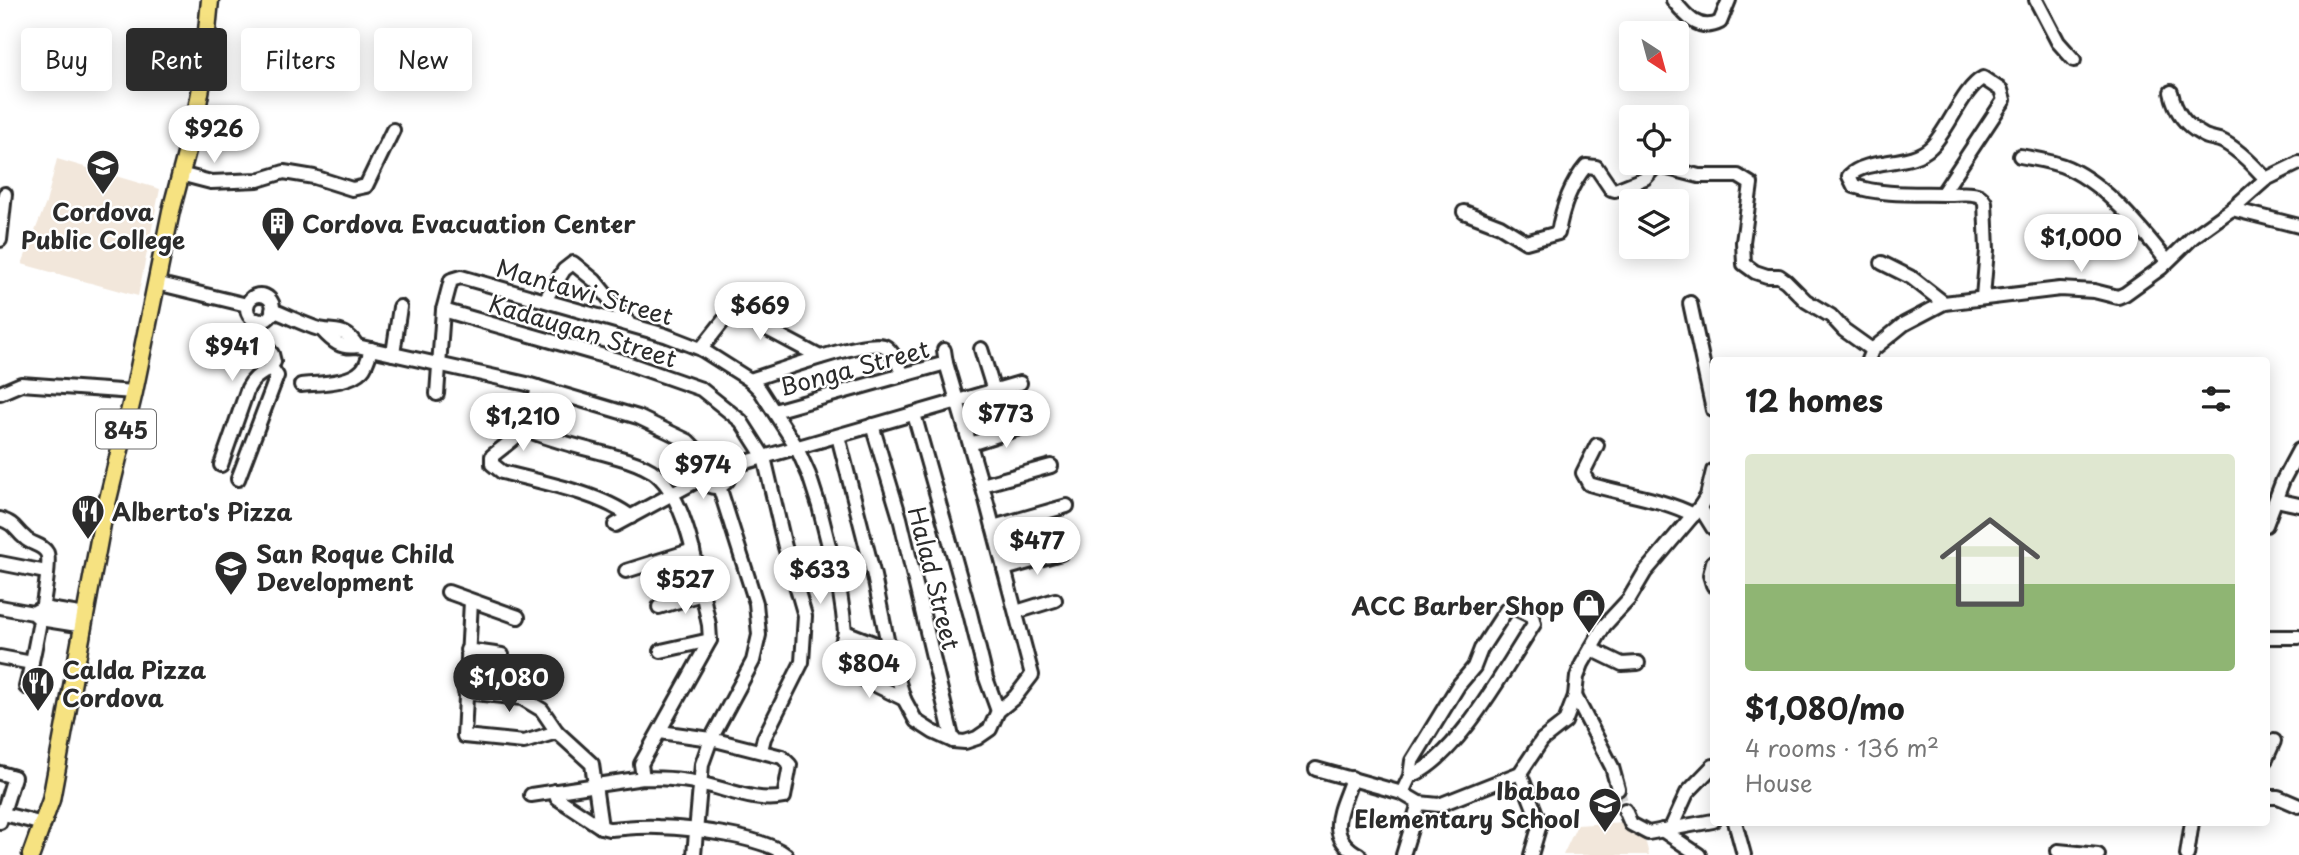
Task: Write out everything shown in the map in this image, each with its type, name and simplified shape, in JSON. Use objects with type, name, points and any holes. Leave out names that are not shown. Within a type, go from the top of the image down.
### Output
[{"type":"main road","name":"845","points":[[31,855],[51,800],[102,524],[202,82],[210,0]]},
{"type":"street","points":[[1673,0],[1684,14],[1698,24],[1708,26],[1720,22],[1729,0]]},
{"type":"street","points":[[2036,0],[2058,42],[2074,60]]},
{"type":"street","points":[[1942,194],[2004,100],[2001,90],[1983,78],[1973,87],[1932,147],[1886,164],[1854,171],[1850,176],[1854,186],[1866,190],[1942,194],[1977,195],[1985,202],[1987,250],[1983,297]]},
{"type":"street","points":[[2171,92],[2174,108],[2181,118],[2203,135],[2222,141],[2253,164],[2266,179]]},
{"type":"street","points":[[180,174],[211,182],[258,180],[284,172],[314,177],[352,189],[366,186],[393,130]]},
{"type":"street","points":[[2020,156],[2068,168],[2094,185],[2134,220],[2167,261]]},
{"type":"street","points":[[1464,212],[1500,226],[1526,242],[1558,233],[1566,202],[1578,175],[1586,166],[1596,167],[1611,189],[1615,190],[1645,178],[1654,168],[1660,166],[1699,176],[1738,176],[1751,184],[1743,242],[1744,264],[1755,272],[1779,276],[1786,281],[1806,301],[1830,316],[1870,355],[1904,324],[1944,303],[2060,289],[2094,291],[2118,297],[2138,286],[2193,237],[2232,209],[2266,179],[2299,163]]},
{"type":"street","points":[[0,240],[5,194]]},
{"type":"street","points":[[2232,209],[2299,226]]},
{"type":"street","points":[[545,300],[564,270],[573,263],[595,281],[629,323]]},
{"type":"street","points":[[1882,263],[1912,278],[1944,303]]},
{"type":"street","name":"Mantawi Street","points":[[437,394],[443,310],[451,280],[461,277],[629,323],[701,349],[750,380],[796,446],[819,506],[839,586],[845,632],[838,654],[841,667],[904,699]]},
{"type":"street","points":[[156,283],[247,305]]},
{"type":"street","points":[[262,295],[270,300],[272,310],[265,319],[257,320],[250,315],[247,305],[253,297],[262,295]]},
{"type":"street","points":[[1690,303],[1710,396]]},
{"type":"street","points":[[393,354],[401,307]]},
{"type":"street","points":[[272,310],[321,330],[334,329],[347,334],[357,346],[538,387],[638,416],[688,441],[707,460]]},
{"type":"street","name":"Kadaugan Street","points":[[443,310],[618,360],[701,389],[741,421],[764,457],[785,547],[805,616],[802,662],[764,738],[761,750]]},
{"type":"street","points":[[701,349],[724,320],[743,316],[820,357]]},
{"type":"street","points":[[221,465],[253,377],[271,367],[274,362],[272,354],[256,333],[257,320]]},
{"type":"street","points":[[750,380],[820,357],[875,343],[886,346],[902,375]]},
{"type":"street","points":[[301,385],[336,381],[358,374],[365,368],[371,349]]},
{"type":"street","points":[[981,349],[994,391]]},
{"type":"street","points":[[838,436],[874,576],[889,649],[904,699],[916,721],[933,732],[965,743],[977,738],[990,729],[998,711],[1032,676],[944,350]]},
{"type":"street","name":"Bonga Street","points":[[774,411],[946,363]]},
{"type":"street","points":[[239,479],[277,376],[271,367]]},
{"type":"street","points":[[729,467],[1020,383]]},
{"type":"street","points":[[0,393],[21,384],[134,392]]},
{"type":"street","points":[[538,387],[531,418],[525,429],[492,456],[492,464],[502,472],[591,497],[619,508],[631,517]]},
{"type":"street","points":[[914,414],[986,678],[998,711]]},
{"type":"street","points":[[970,444],[1032,424]]},
{"type":"street","name":"Halad Street","points":[[872,425],[900,518],[953,741]]},
{"type":"street","points":[[525,429],[540,436],[619,457],[652,471],[672,495],[693,550],[710,640],[640,764],[643,778]]},
{"type":"street","points":[[1597,445],[1583,473],[1589,484],[1697,511],[1710,525]]},
{"type":"street","points":[[2270,515],[2283,480],[2299,450]]},
{"type":"street","points":[[721,459],[729,467],[729,478],[719,486],[711,486],[702,478],[701,468],[707,460],[721,459]]},
{"type":"street","points":[[982,485],[1051,466]]},
{"type":"street","points":[[615,525],[702,478]]},
{"type":"street","points":[[1316,769],[1402,793],[1419,803],[1439,805],[1520,773],[1542,740],[1563,726],[1575,696],[1577,677],[1604,626],[1697,511],[1707,496],[1710,484]]},
{"type":"street","points":[[694,855],[702,764],[710,740],[753,660],[759,635],[756,603],[719,486]]},
{"type":"street","points":[[2276,500],[2299,505]]},
{"type":"street","points":[[993,527],[1067,506]]},
{"type":"street","points":[[0,519],[15,525],[24,538],[45,550],[49,561],[26,687]]},
{"type":"street","points":[[626,571],[693,550]]},
{"type":"street","points":[[1004,569],[1061,553]]},
{"type":"street","points":[[0,563],[46,572]]},
{"type":"street","points":[[448,592],[518,617]]},
{"type":"street","points":[[659,607],[702,594]]},
{"type":"street","points":[[1016,612],[1055,600]]},
{"type":"street","points":[[471,601],[464,736],[524,742],[557,732]]},
{"type":"street","points":[[0,607],[85,621]]},
{"type":"street","points":[[1402,793],[1410,776],[1412,761],[1458,686],[1474,667],[1481,649],[1507,609],[1513,607],[1532,616],[1534,624],[1462,734],[1420,772],[1410,776]]},
{"type":"street","points":[[845,632],[889,649]]},
{"type":"street","points":[[2270,638],[2299,637]]},
{"type":"street","points":[[661,650],[710,640]]},
{"type":"street","points":[[1591,649],[1622,664],[1639,663]]},
{"type":"street","points":[[467,650],[502,655]]},
{"type":"street","points":[[0,657],[32,663]]},
{"type":"street","points":[[465,692],[522,698],[542,710],[557,732],[592,764],[601,827]]},
{"type":"street","points":[[1575,696],[1612,767],[1618,789]]},
{"type":"street","points":[[531,796],[643,778],[699,783],[770,800],[784,797],[790,765],[782,757],[761,750],[660,732]]},
{"type":"street","points":[[2270,750],[2274,741]]},
{"type":"street","points":[[1667,829],[1687,793],[1710,769]]},
{"type":"street","points":[[0,773],[14,777],[1,817],[42,828]]},
{"type":"street","points":[[1520,773],[1540,824],[1531,855]]},
{"type":"street","points":[[1352,778],[1336,819],[1347,847],[1359,855]]},
{"type":"street","points":[[555,791],[557,798],[601,827],[659,827],[696,831],[748,839],[776,847],[786,855]]},
{"type":"street","points":[[2270,797],[2278,797],[2299,806]]},
{"type":"street","points":[[1403,855],[1419,803]]},
{"type":"street","points":[[1625,810],[1632,824],[1648,833],[1710,822]]},
{"type":"street","points":[[1736,826],[1744,855]]},
{"type":"street","points":[[2187,855],[2191,826]]},
{"type":"street","points":[[1667,829],[1699,855]]},
{"type":"street","points":[[2058,851],[2098,855]]},
{"type":"shaded area","points":[[57,159],[160,189],[138,296],[22,264],[46,203]]},
{"type":"shaded area","name":"Ibabao Elementary School","points":[[1624,822],[1646,843],[1649,855],[1563,855],[1577,825]]},
{"type":"tunnel","points":[[1618,789],[1625,810]]},
{"type":"place","name":"Cordova Public College","points":[[103,196]]},
{"type":"place","name":"Cordova Evacuation Center","points":[[278,253]]},
{"type":"place","name":"Alberto's Pizza","points":[[88,541]]},
{"type":"place","name":"San Roque Child Development","points":[[231,597]]},
{"type":"place","name":"ACC Barber Shop","points":[[1589,635]]},
{"type":"place","name":"Calda Pizza Cordova","points":[[38,713]]},
{"type":"place","name":"Ibabao Elementary School","points":[[1605,834]]}]
